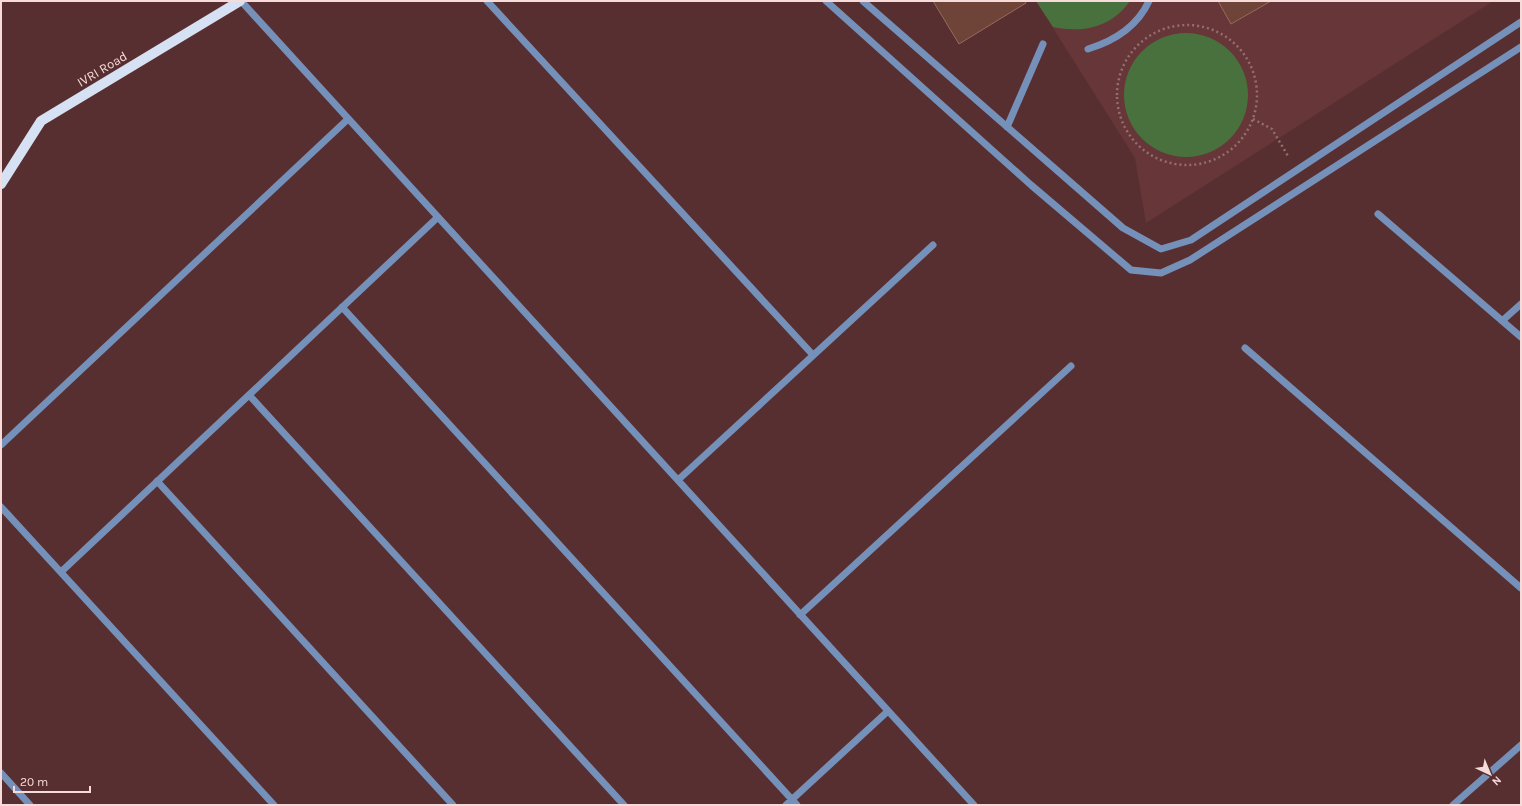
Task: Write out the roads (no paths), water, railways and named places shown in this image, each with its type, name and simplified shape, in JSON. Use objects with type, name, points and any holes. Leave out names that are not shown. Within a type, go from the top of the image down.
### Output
[{"type":"main road","name":"IVRI Road","points":[[1,184],[41,121],[240,1]]},
{"type":"street","points":[[240,1],[974,805]]},
{"type":"street","points":[[487,1],[813,355]]},
{"type":"street","points":[[826,1],[1031,185],[1131,270],[1161,273],[1190,260],[1521,47]]},
{"type":"street","points":[[863,1],[1123,228],[1161,249],[1191,240],[1521,22]]},
{"type":"street","points":[[1088,48],[1106,43],[1121,35],[1135,22],[1146,8],[1149,1]]},
{"type":"street","points":[[1007,127],[1043,44]]},
{"type":"street","points":[[1,445],[348,118]]},
{"type":"street","points":[[1378,214],[1521,337]]},
{"type":"street","points":[[61,572],[438,217]]},
{"type":"street","points":[[678,480],[932,244]]},
{"type":"street","points":[[1502,321],[1521,304]]},
{"type":"street","points":[[342,306],[797,805]]},
{"type":"street","points":[[1245,348],[1521,588]]},
{"type":"street","points":[[800,614],[1071,366]]},
{"type":"street","points":[[249,395],[624,805]]},
{"type":"street","points":[[157,481],[453,805]]},
{"type":"street","points":[[1,507],[274,805]]},
{"type":"street","points":[[786,805],[888,711]]},
{"type":"street","points":[[1453,805],[1521,744]]},
{"type":"street","points":[[1,773],[30,805]]}]
